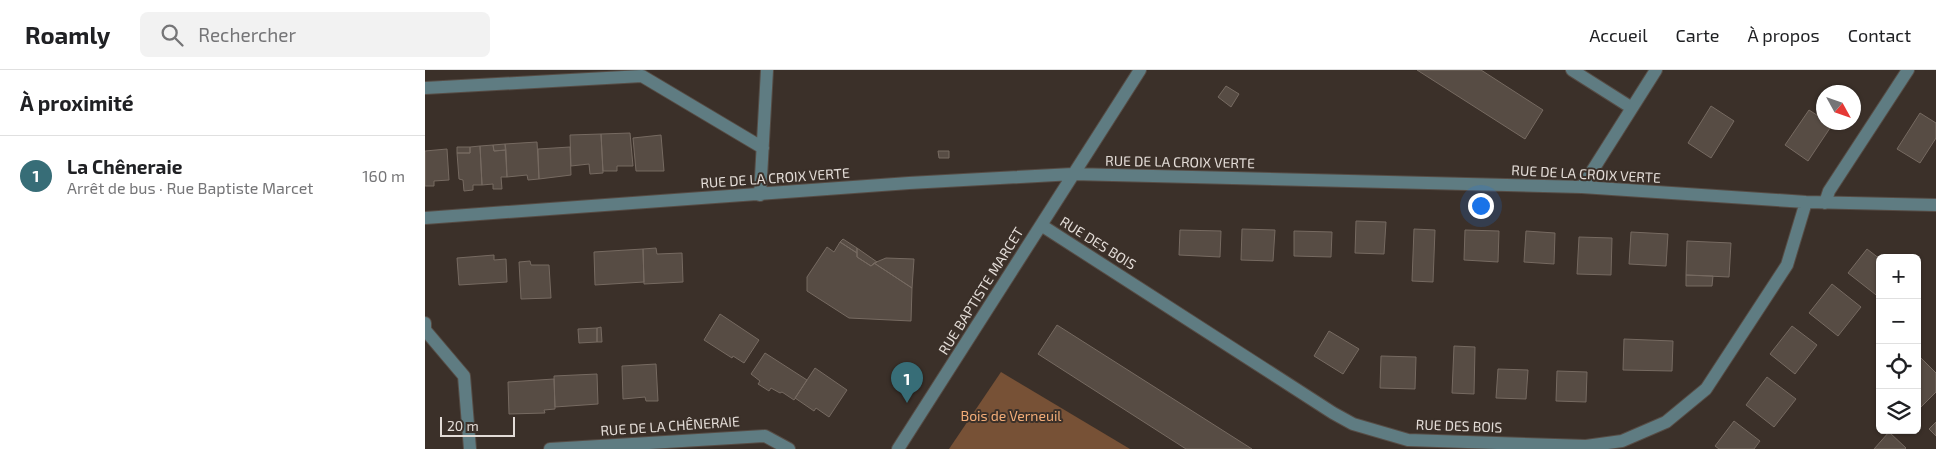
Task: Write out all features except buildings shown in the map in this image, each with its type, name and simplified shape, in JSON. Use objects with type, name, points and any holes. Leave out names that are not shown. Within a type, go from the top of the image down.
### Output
[{"type":"street","points":[[760,195],[767,70]]},
{"type":"street","name":"RUE BAPTISTE MARCET","points":[[898,449],[1140,70]]},
{"type":"street","points":[[1572,70],[1632,108]]},
{"type":"street","points":[[1582,187],[1655,70]]},
{"type":"street","points":[[1825,203],[1829,191],[1908,70]]},
{"type":"street","points":[[425,88],[642,76],[763,148]]},
{"type":"street","name":"RUE DE LA CROIX VERTE","points":[[425,218],[909,183],[1073,174],[1582,187],[1825,203],[1936,205]]},
{"type":"street","name":"RUE DES BOIS","points":[[1041,225],[1353,424],[1407,440],[1586,446],[1622,441],[1666,422],[1706,389],[1787,265],[1806,202]]},
{"type":"street","points":[[425,323],[425,330],[463,376],[470,449]]},
{"type":"street","name":"RUE DE LA CHÊNERAIE","points":[[550,449],[765,436],[789,449]]},
{"type":"green space","name":"Bois de Verneuil","points":[[1001,372],[1130,449],[949,449]]},
{"type":"place","name":"La Chêneraie","points":[[907,403]]}]
